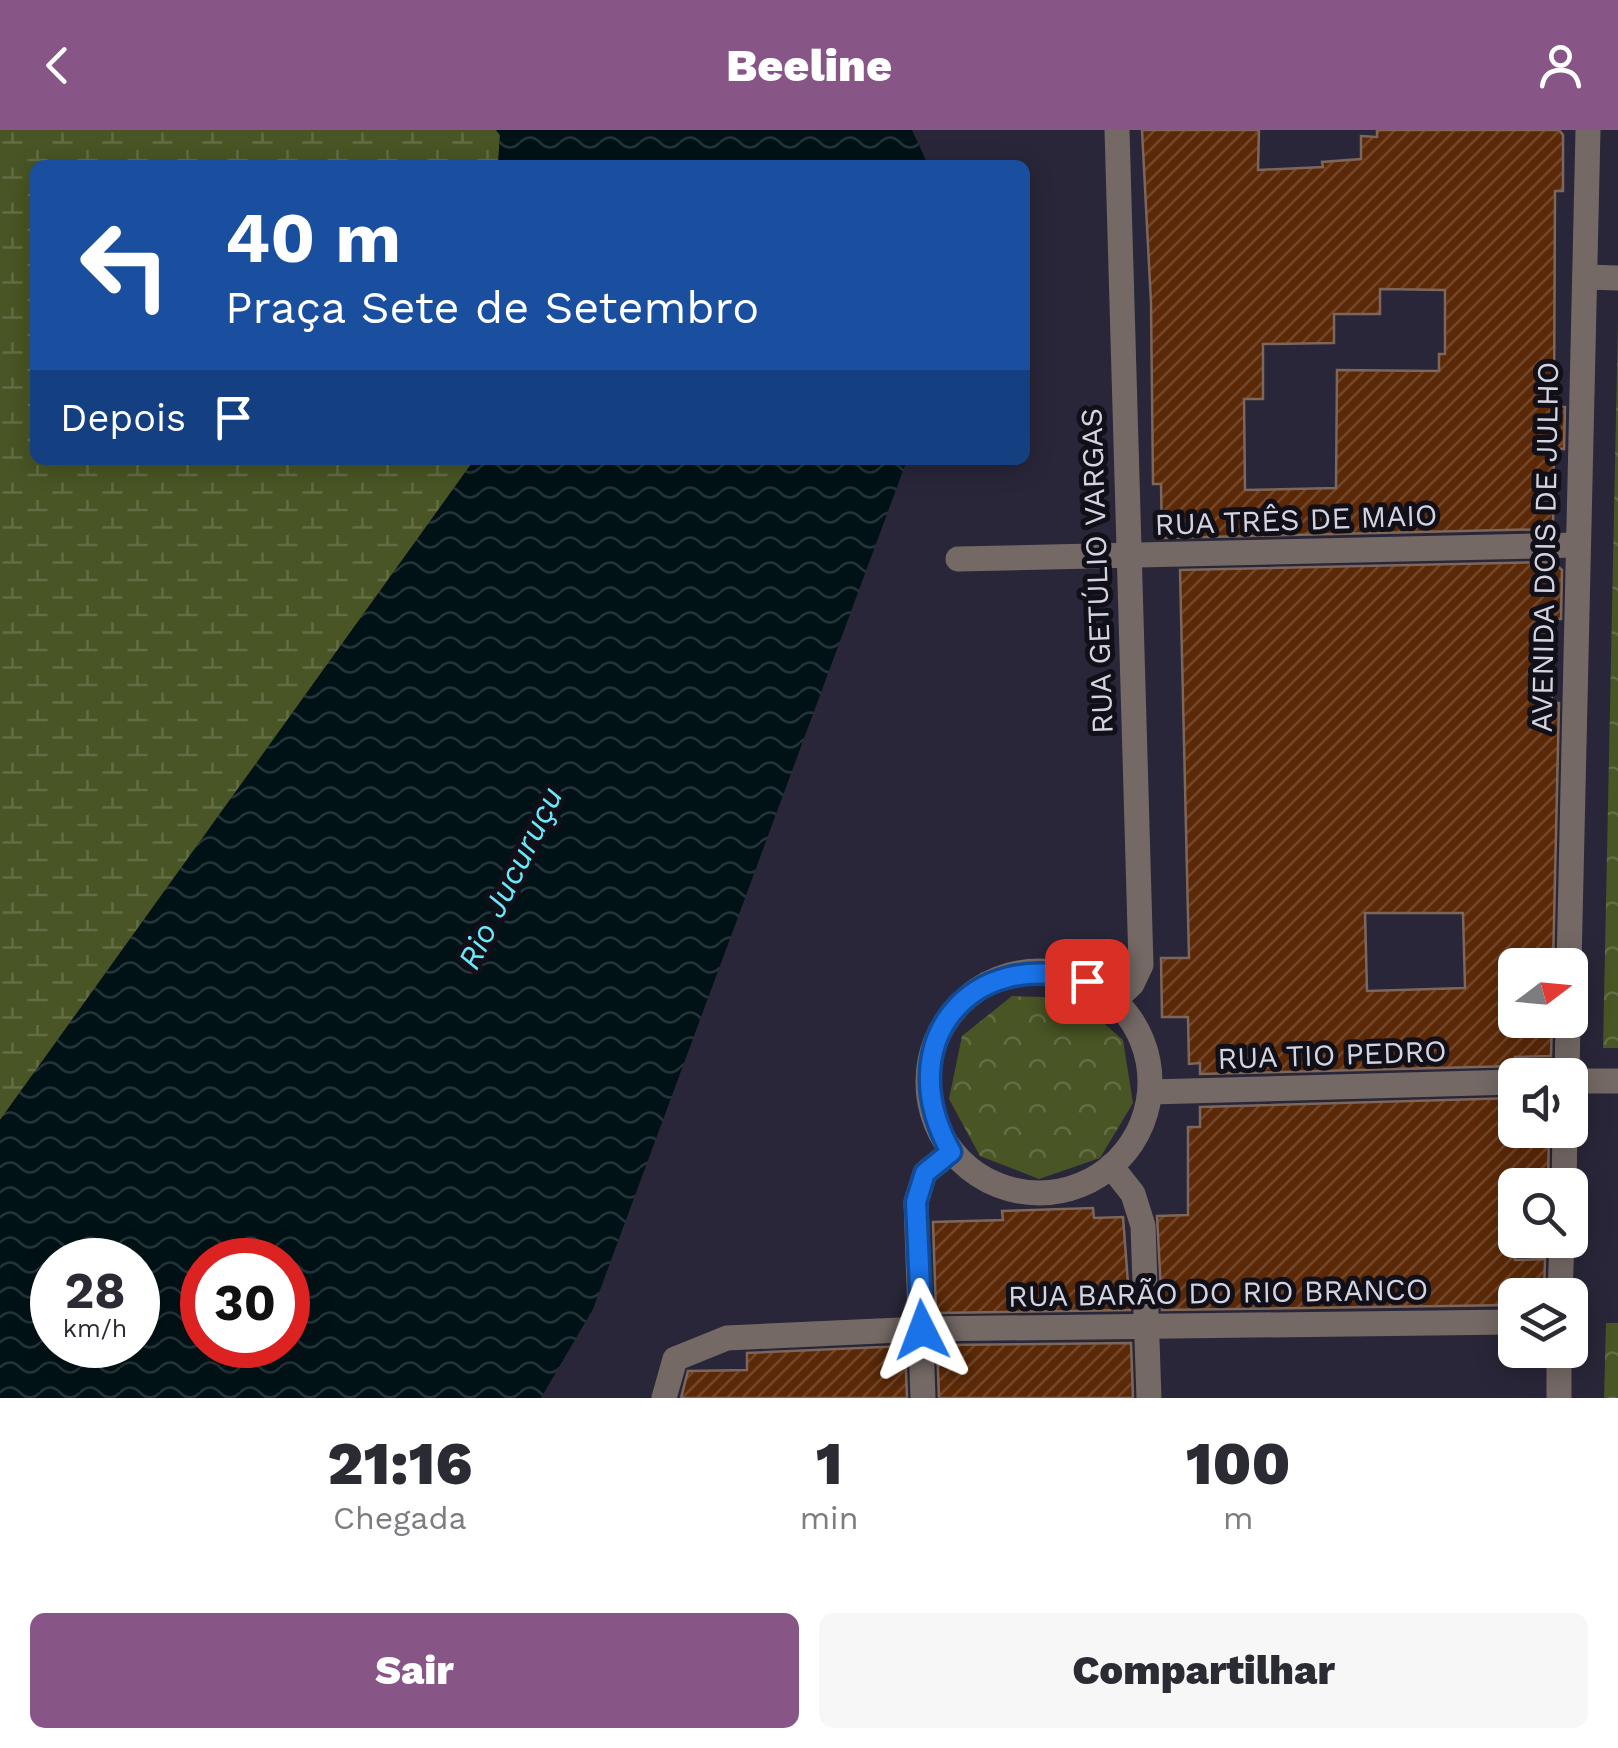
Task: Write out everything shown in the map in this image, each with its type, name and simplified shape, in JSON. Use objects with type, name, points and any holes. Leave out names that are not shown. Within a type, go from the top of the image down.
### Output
[{"type":"street","name":"RUA GETÚLIO VARGAS","points":[[1114,1000],[1132,984],[1140,965],[1117,130]]},
{"type":"street","name":"AVENIDA DOIS DE JULHO","points":[[1569,948],[1588,130]]},
{"type":"street","points":[[1585,277],[1618,278]]},
{"type":"street","name":"RUA TRÊS DE MAIO","points":[[958,559],[1576,546]]},
{"type":"street","points":[[1055,972],[1087,981],[1114,1000],[1136,1026],[1148,1058],[1150,1092],[1142,1125],[1125,1154],[1112,1166],[1071,1190],[1038,1195],[990,1182],[951,1152],[934,1122],[927,1090],[936,1041],[963,1000],[1006,976],[1055,972]]},
{"type":"street","points":[[1588,1079],[1618,1081]]},
{"type":"street","name":"RUA TIO PEDRO","points":[[1150,1092],[1498,1082]]},
{"type":"street","points":[[923,1398],[916,1202],[925,1173],[951,1152]]},
{"type":"street","points":[[1112,1166],[1133,1194],[1143,1226],[1148,1398]]},
{"type":"street","name":"RUA BARÃO DO RIO BRANCO","points":[[664,1398],[675,1358],[727,1338],[1148,1325],[1498,1322]]},
{"type":"street","points":[[1558,1398],[1559,1368]]},
{"type":"green space","points":[[0,130],[496,130],[500,135],[498,160],[30,160],[30,465],[470,465],[0,1120]]},
{"type":"green space","points":[[1618,318],[1618,1048],[1603,1048]]},
{"type":"green space","points":[[1012,996],[1075,998],[1123,1040],[1133,1103],[1100,1158],[1039,1179],[980,1156],[949,1099],[962,1036]]},
{"type":"green space","points":[[1606,1323],[1618,1323],[1618,1398],[1604,1398]]},
{"type":"water","points":[[496,130],[912,130],[926,160],[498,160],[500,135]]},
{"type":"water","name":"Rio Jucuruçu","points":[[470,465],[905,465],[593,1309],[541,1398],[0,1398],[0,1120]]},
{"type":"building","points":[[1142,130],[1259,130],[1258,170],[1323,167],[1322,162],[1361,159],[1361,136],[1377,137],[1377,130],[1559,130],[1563,135],[1563,191],[1555,191],[1554,407],[1565,407],[1564,449],[1554,448],[1553,529],[1162,538],[1161,484],[1153,484],[1151,303]],"holes":[[[1380,289],[1445,290],[1445,354],[1439,354],[1439,371],[1337,370],[1336,488],[1245,490],[1244,399],[1263,399],[1263,344],[1334,343],[1334,314],[1380,314]]]},
{"type":"building","points":[[1553,562],[1562,570],[1561,619],[1552,619],[1552,703],[1559,703],[1553,948],[1498,948],[1498,1038],[1552,1038],[1551,1056],[1498,1058],[1498,1066],[1200,1074],[1200,1063],[1189,1064],[1188,1017],[1162,1017],[1161,958],[1189,958],[1180,570]],"holes":[[[1365,913],[1463,913],[1465,988],[1367,991]]]},
{"type":"building","points":[[1498,1098],[1498,1148],[1549,1148],[1548,1168],[1498,1168],[1498,1258],[1545,1259],[1544,1278],[1498,1278],[1498,1305],[1162,1310],[1157,1216],[1188,1215],[1188,1127],[1200,1127],[1200,1107]]},
{"type":"building","points":[[1093,1208],[1094,1218],[1123,1217],[1130,1310],[936,1313],[933,1222],[1003,1220],[1002,1211]]},
{"type":"building","points":[[1131,1343],[1133,1398],[939,1398],[937,1345]]},
{"type":"building","points":[[905,1346],[907,1398],[681,1398],[688,1371],[747,1370],[747,1353]]},
{"type":"route","points":[[922,1330],[916,1202],[925,1173],[951,1152],[934,1122],[927,1090],[930,1056],[942,1026],[963,1000],[990,981],[1022,972],[1055,972],[1087,981]]}]
